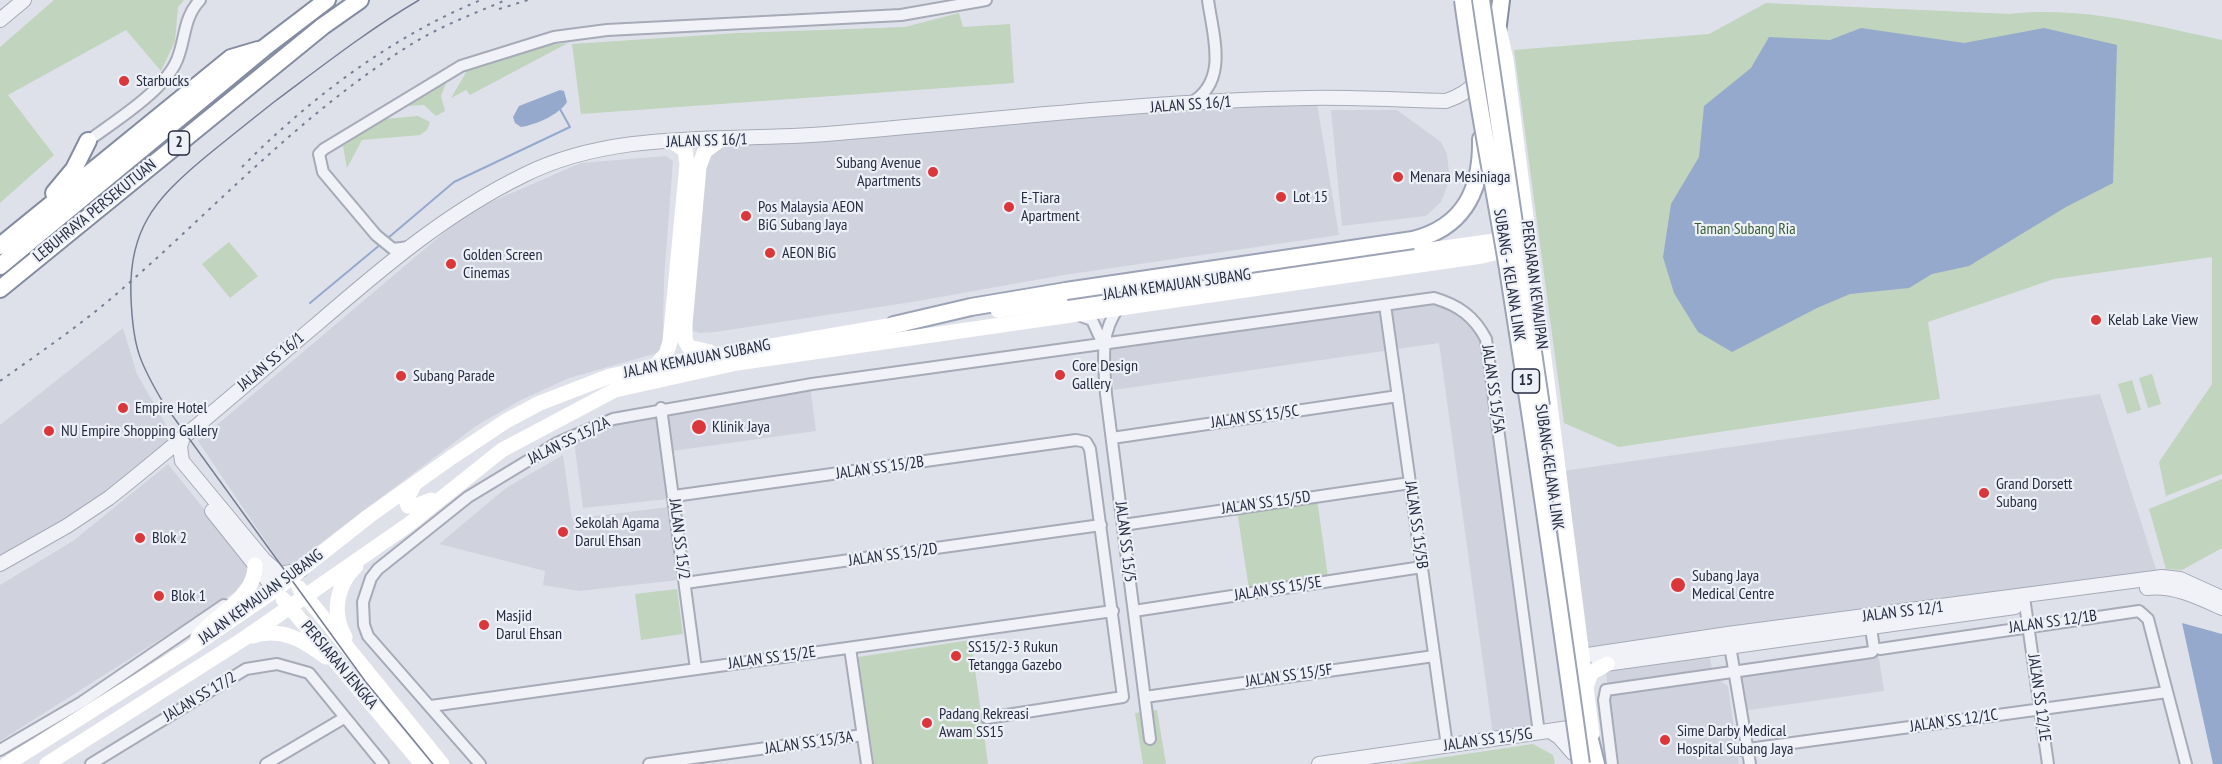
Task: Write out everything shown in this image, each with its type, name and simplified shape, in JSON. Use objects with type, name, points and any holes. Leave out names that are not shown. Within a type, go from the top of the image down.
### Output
[{"type":"main road","name":"LEBUHRAYA PERSEKUTUAN","points":[[0,266],[264,48],[327,0]]},
{"type":"main road","name":"LEBUHRAYA PERSEKUTUAN","points":[[0,289],[323,26],[360,0]]},
{"type":"main road","name":"SUBANG - KELANA LINK","points":[[1463,0],[1477,99],[1494,185],[1529,403],[1576,761]]},
{"type":"main road","name":"SUBANG-KELANA LINK","points":[[1481,0],[1510,180],[1585,720]]},
{"type":"main road","points":[[1501,0],[1488,102],[1495,152],[1502,240],[1521,249],[1532,266]]},
{"type":"main road","name":"PERSIARAN KEWAJIPAN","points":[[1498,20],[1506,60],[1596,764]]},
{"type":"main road","points":[[0,246],[231,58],[264,48]]},
{"type":"main road","points":[[894,325],[1066,291],[1429,236],[1453,221],[1475,188],[1482,155],[1477,99]]},
{"type":"main road","points":[[719,354],[695,350],[689,347],[685,340],[699,167],[705,151],[720,140]]},
{"type":"main road","points":[[38,216],[74,169],[88,141]]},
{"type":"main road","points":[[655,366],[666,354],[670,342],[687,164],[684,150],[671,141]]},
{"type":"main road","points":[[1392,233],[1395,255]]},
{"type":"main road","name":"PERSIARAN KEWAJIPAN","points":[[1502,240],[1513,280],[1569,728],[1576,761]]},
{"type":"main road","name":"JALAN KEMAJUAN SUBANG","points":[[7,764],[82,709],[151,674],[275,590],[369,516],[506,421],[540,403],[610,376],[719,354],[894,325],[1502,240],[1503,251],[1468,258],[736,363],[615,390],[502,450],[408,525],[305,594],[245,638],[47,764]]},
{"type":"main road","points":[[1468,258],[1495,261],[1504,267],[1513,280]]},
{"type":"main road","points":[[413,487],[405,503],[410,508],[444,494]]},
{"type":"main road","points":[[357,660],[340,629],[337,609],[339,593],[347,574],[373,549]]},
{"type":"main road","points":[[189,649],[209,623],[247,590],[256,576],[255,566]]},
{"type":"main road","name":"PERSIARAN JENGKA","points":[[296,574],[305,594],[442,764]]},
{"type":"main road","name":"PERSIARAN JENGKA","points":[[275,590],[422,764]]},
{"type":"main road","points":[[245,638],[264,632],[287,633],[345,671]]},
{"type":"main road","points":[[1576,761],[1562,662],[1582,662]]},
{"type":"main road","points":[[1586,687],[1591,674],[1607,664]]},
{"type":"main road","points":[[151,674],[170,677],[170,682],[159,694]]},
{"type":"main road","points":[[1585,720],[1596,764]]},
{"type":"main road","name":"15","points":[[1585,720],[1591,764]]},
{"type":"street","points":[[0,20],[24,0]]},
{"type":"street","points":[[88,141],[152,92],[169,73],[177,60],[187,17],[200,0]]},
{"type":"street","points":[[411,246],[390,248],[376,235],[323,172],[318,160],[321,151],[472,61],[571,34],[900,15],[986,0]]},
{"type":"street","points":[[1187,105],[1205,95],[1216,72],[1208,0]]},
{"type":"street","name":"JALAN SS 16/1","points":[[0,564],[76,520],[148,467],[411,246],[456,211],[570,154],[671,141],[720,140],[1187,105],[1306,98],[1446,101],[1464,95],[1476,85],[1498,20]]},
{"type":"street","name":"JALAN SS 15/5A","points":[[1103,344],[1434,298],[1454,304],[1477,322],[1486,339],[1544,732]]},
{"type":"street","name":"JALAN SS 15/5B","points":[[1385,305],[1447,746]]},
{"type":"street","name":"JALAN SS 15/5","points":[[1119,308],[1106,327],[1103,344],[1112,438],[1150,739]]},
{"type":"street","name":"JALAN SS 15/5","points":[[1076,314],[1092,320],[1103,344]]},
{"type":"street","name":"JALAN SS 15/2A","points":[[480,764],[432,706],[368,636],[364,625],[363,602],[371,578],[468,497],[557,443],[613,419],[661,408],[812,384],[1103,344]]},
{"type":"street","name":"JALAN SS 15/5C","points":[[1112,438],[1398,396]]},
{"type":"street","name":"JALAN SS 15/2","points":[[661,408],[696,669]]},
{"type":"street","points":[[183,437],[180,447],[182,461],[260,555],[280,574],[296,574]]},
{"type":"street","name":"JALAN SS 15/2B","points":[[674,496],[1076,440],[1086,442],[1090,449],[1101,525]]},
{"type":"street","name":"PERSIARAN JENGKA","points":[[148,467],[165,460],[177,467],[275,590]]},
{"type":"street","name":"JALAN SS 15/5D","points":[[1123,525],[1410,483]]},
{"type":"street","points":[[987,718],[1123,697],[1101,525]]},
{"type":"street","name":"JALAN SS 15/2D","points":[[685,583],[1101,525]]},
{"type":"street","name":"JALAN SS 15/5E","points":[[1134,611],[1422,567]]},
{"type":"street","name":"JALAN SS 12/1","points":[[2025,602],[2162,577],[2180,579],[2222,598]]},
{"type":"street","name":"JALAN SS 12/1","points":[[1609,764],[1599,696],[1601,689],[1607,684],[1734,661],[1870,622],[2025,602],[2163,586],[2222,608]]},
{"type":"street","points":[[0,750],[82,709],[247,590]]},
{"type":"street","name":"JALAN SS 12/1E","points":[[2025,602],[2048,764]]},
{"type":"street","name":"JALAN SS 15/2E","points":[[432,706],[1113,611]]},
{"type":"street","name":"JALAN SS 12/1B","points":[[1880,649],[2139,611],[2148,619],[2186,764]]},
{"type":"street","points":[[1743,764],[1744,749],[1734,661],[1872,652],[1874,648],[1870,622]]},
{"type":"street","points":[[850,648],[867,764]]},
{"type":"street","name":"JALAN SS 15/5F","points":[[1145,697],[1434,656]]},
{"type":"street","name":"JALAN SS 12/1","points":[[1582,662],[1734,661]]},
{"type":"street","name":"JALAN SS 12/1","points":[[1582,662],[1607,664],[1734,661]]},
{"type":"street","name":"JALAN SS 17/2","points":[[91,764],[246,669],[277,664],[309,673],[383,764]]},
{"type":"street","name":"JALAN SS 12/1C","points":[[1744,749],[2167,692]]},
{"type":"street","points":[[266,764],[344,718]]},
{"type":"street","name":"JALAN SS 15/5G","points":[[1319,764],[1569,728]]},
{"type":"street","name":"JALAN SS 15/5G","points":[[1544,732],[1558,737],[1576,761]]},
{"type":"street","name":"JALAN SS 15/3A","points":[[649,764],[862,735]]},
{"type":"street","points":[[1744,749],[1750,764]]},
{"type":"shaded area","points":[[1317,103],[1339,235],[1064,275],[912,302],[715,332],[699,333],[693,331],[689,324],[701,169],[716,146],[1005,121]]},
{"type":"shaded area","points":[[1331,110],[1397,110],[1441,142],[1447,154],[1449,173],[1441,202],[1426,216],[1342,226]]},
{"type":"shaded area","name":"Subang Parade","points":[[666,156],[673,161],[664,279],[662,347],[657,353],[569,378],[519,401],[476,426],[285,570],[198,441],[460,219],[477,208],[581,163]]},
{"type":"shaded area","points":[[1434,300],[1453,306],[1475,324],[1483,340],[1535,729],[1493,735],[1439,343],[1114,390],[1108,347]]},
{"type":"shaded area","points":[[123,328],[137,374],[174,439],[76,515],[0,557],[0,425]]},
{"type":"shaded area","points":[[810,386],[816,431],[672,451],[678,498],[583,508],[574,441],[614,421]]},
{"type":"shaded area","points":[[2100,394],[2157,572],[1706,634],[1713,676],[1728,686],[1739,764],[1618,764],[1606,673],[1586,651],[1563,471]]},
{"type":"shaded area","name":"Sekolah Agama Darul Ehsan","points":[[563,455],[572,519],[668,507],[679,580],[579,591],[543,585],[545,571],[439,544],[506,488]]},
{"type":"shaded area","points":[[168,464],[248,564],[250,574],[235,592],[0,741],[0,585],[73,541]]},
{"type":"shaded area","points":[[1878,652],[1884,691],[1742,711],[1737,672]]},
{"type":"green space","points":[[54,0],[184,0],[178,7],[175,41],[161,71],[126,30],[8,95],[54,155],[0,203],[0,47]]},
{"type":"green space","name":"Taman Subang Ria","points":[[1766,3],[2010,14],[2037,12],[2090,15],[2143,23],[2222,40],[2222,474],[2166,496],[2159,462],[2212,384],[2212,257],[2054,279],[1928,322],[1940,399],[1619,447],[1564,423],[1514,50],[1709,34]]},
{"type":"green space","points":[[959,13],[963,27],[1010,24],[1014,83],[581,114],[572,44],[738,33],[905,27]]},
{"type":"green space","points":[[568,43],[470,95],[466,90],[451,98],[468,69],[548,45]]},
{"type":"green space","points":[[446,83],[441,96],[445,111],[436,116],[424,105],[408,106]]},
{"type":"green space","points":[[418,116],[430,122],[427,130],[420,135],[362,140],[347,168],[343,146],[384,119]]},
{"type":"green space","points":[[229,242],[258,276],[230,298],[202,264]]},
{"type":"green space","points":[[2152,374],[2161,404],[2148,408],[2139,378]]},
{"type":"green space","points":[[2132,380],[2141,410],[2127,414],[2118,384]]},
{"type":"green space","points":[[2222,479],[2222,548],[2182,570],[2166,569],[2149,509]]},
{"type":"green space","points":[[1317,499],[1328,577],[1249,589],[1237,511]]},
{"type":"green space","points":[[677,589],[683,634],[641,640],[635,594]]},
{"type":"green space","name":"Padang Rekreasi Awam SS15","points":[[971,640],[988,764],[874,764],[858,657]]},
{"type":"green space","points":[[1157,710],[1166,764],[1143,764],[1135,713]]},
{"type":"green space","points":[[1533,744],[1553,755],[1555,764],[1399,764]]},
{"type":"water","points":[[1861,28],[1964,43],[2044,28],[2117,45],[2113,183],[2066,207],[1969,266],[1932,274],[1909,288],[1850,294],[1817,308],[1732,352],[1698,332],[1674,293],[1663,257],[1671,204],[1699,157],[1704,106],[1751,68],[1769,37],[1830,40]]},
{"type":"water","points":[[560,90],[564,91],[567,102],[558,111],[540,122],[527,126],[521,127],[515,123],[513,117],[519,106]]},
{"type":"water","points":[[2182,623],[2222,634],[2222,764],[2213,764]]},
{"type":"waterway","points":[[388,238],[454,182],[570,127],[560,109]]},
{"type":"waterway","points":[[310,303],[381,244]]},
{"type":"tram line","points":[[419,0],[363,36],[274,102],[203,159],[171,189],[158,203],[140,235],[131,274],[131,298],[133,329],[139,354],[164,404],[365,681],[433,764]]},
{"type":"railway","points":[[242,167],[295,117],[353,72],[415,32],[481,0]]},
{"type":"railway","points":[[0,381],[106,303],[259,163],[330,102],[407,47],[431,33],[506,0]]},
{"type":"railway","points":[[499,9],[528,0]]},
{"type":"place","name":"Starbucks","points":[[124,81]]},
{"type":"place","name":"Subang Avenue Apartments","points":[[933,172]]},
{"type":"place","name":"Menara Mesiniaga","points":[[1398,177]]},
{"type":"place","name":"Lot 15","points":[[1281,197]]},
{"type":"place","name":"E-Tiara Apartment","points":[[1009,207]]},
{"type":"place","name":"Pos Malaysia AEON BiG Subang Jaya","points":[[746,216]]},
{"type":"place","name":"AEON BiG","points":[[770,253]]},
{"type":"place","name":"Golden Screen Cinemas","points":[[451,264]]},
{"type":"place","name":"Kelab Lake View","points":[[2096,320]]},
{"type":"place","name":"Core Design Gallery","points":[[1060,375]]},
{"type":"place","name":"Subang Parade","points":[[401,376]]},
{"type":"place","name":"Empire Hotel","points":[[123,408]]},
{"type":"place","name":"Klinik Jaya","points":[[699,427]]},
{"type":"place","name":"NU Empire Shopping Gallery","points":[[49,431]]},
{"type":"place","name":"Grand Dorsett Subang","points":[[1984,493]]},
{"type":"place","name":"Sekolah Agama Darul Ehsan","points":[[563,532]]},
{"type":"place","name":"Blok 2","points":[[140,538]]},
{"type":"place","name":"Subang Jaya Medical Centre","points":[[1678,585]]},
{"type":"place","name":"Blok 1","points":[[159,596]]},
{"type":"place","name":"Masjid Darul Ehsan","points":[[484,625]]},
{"type":"place","name":"SS15/2-3 Rukun Tetangga Gazebo","points":[[956,656]]},
{"type":"place","name":"Padang Rekreasi Awam SS15","points":[[927,723]]},
{"type":"place","name":"Sime Darby Medical Hospital Subang Jaya","points":[[1665,740]]}]
